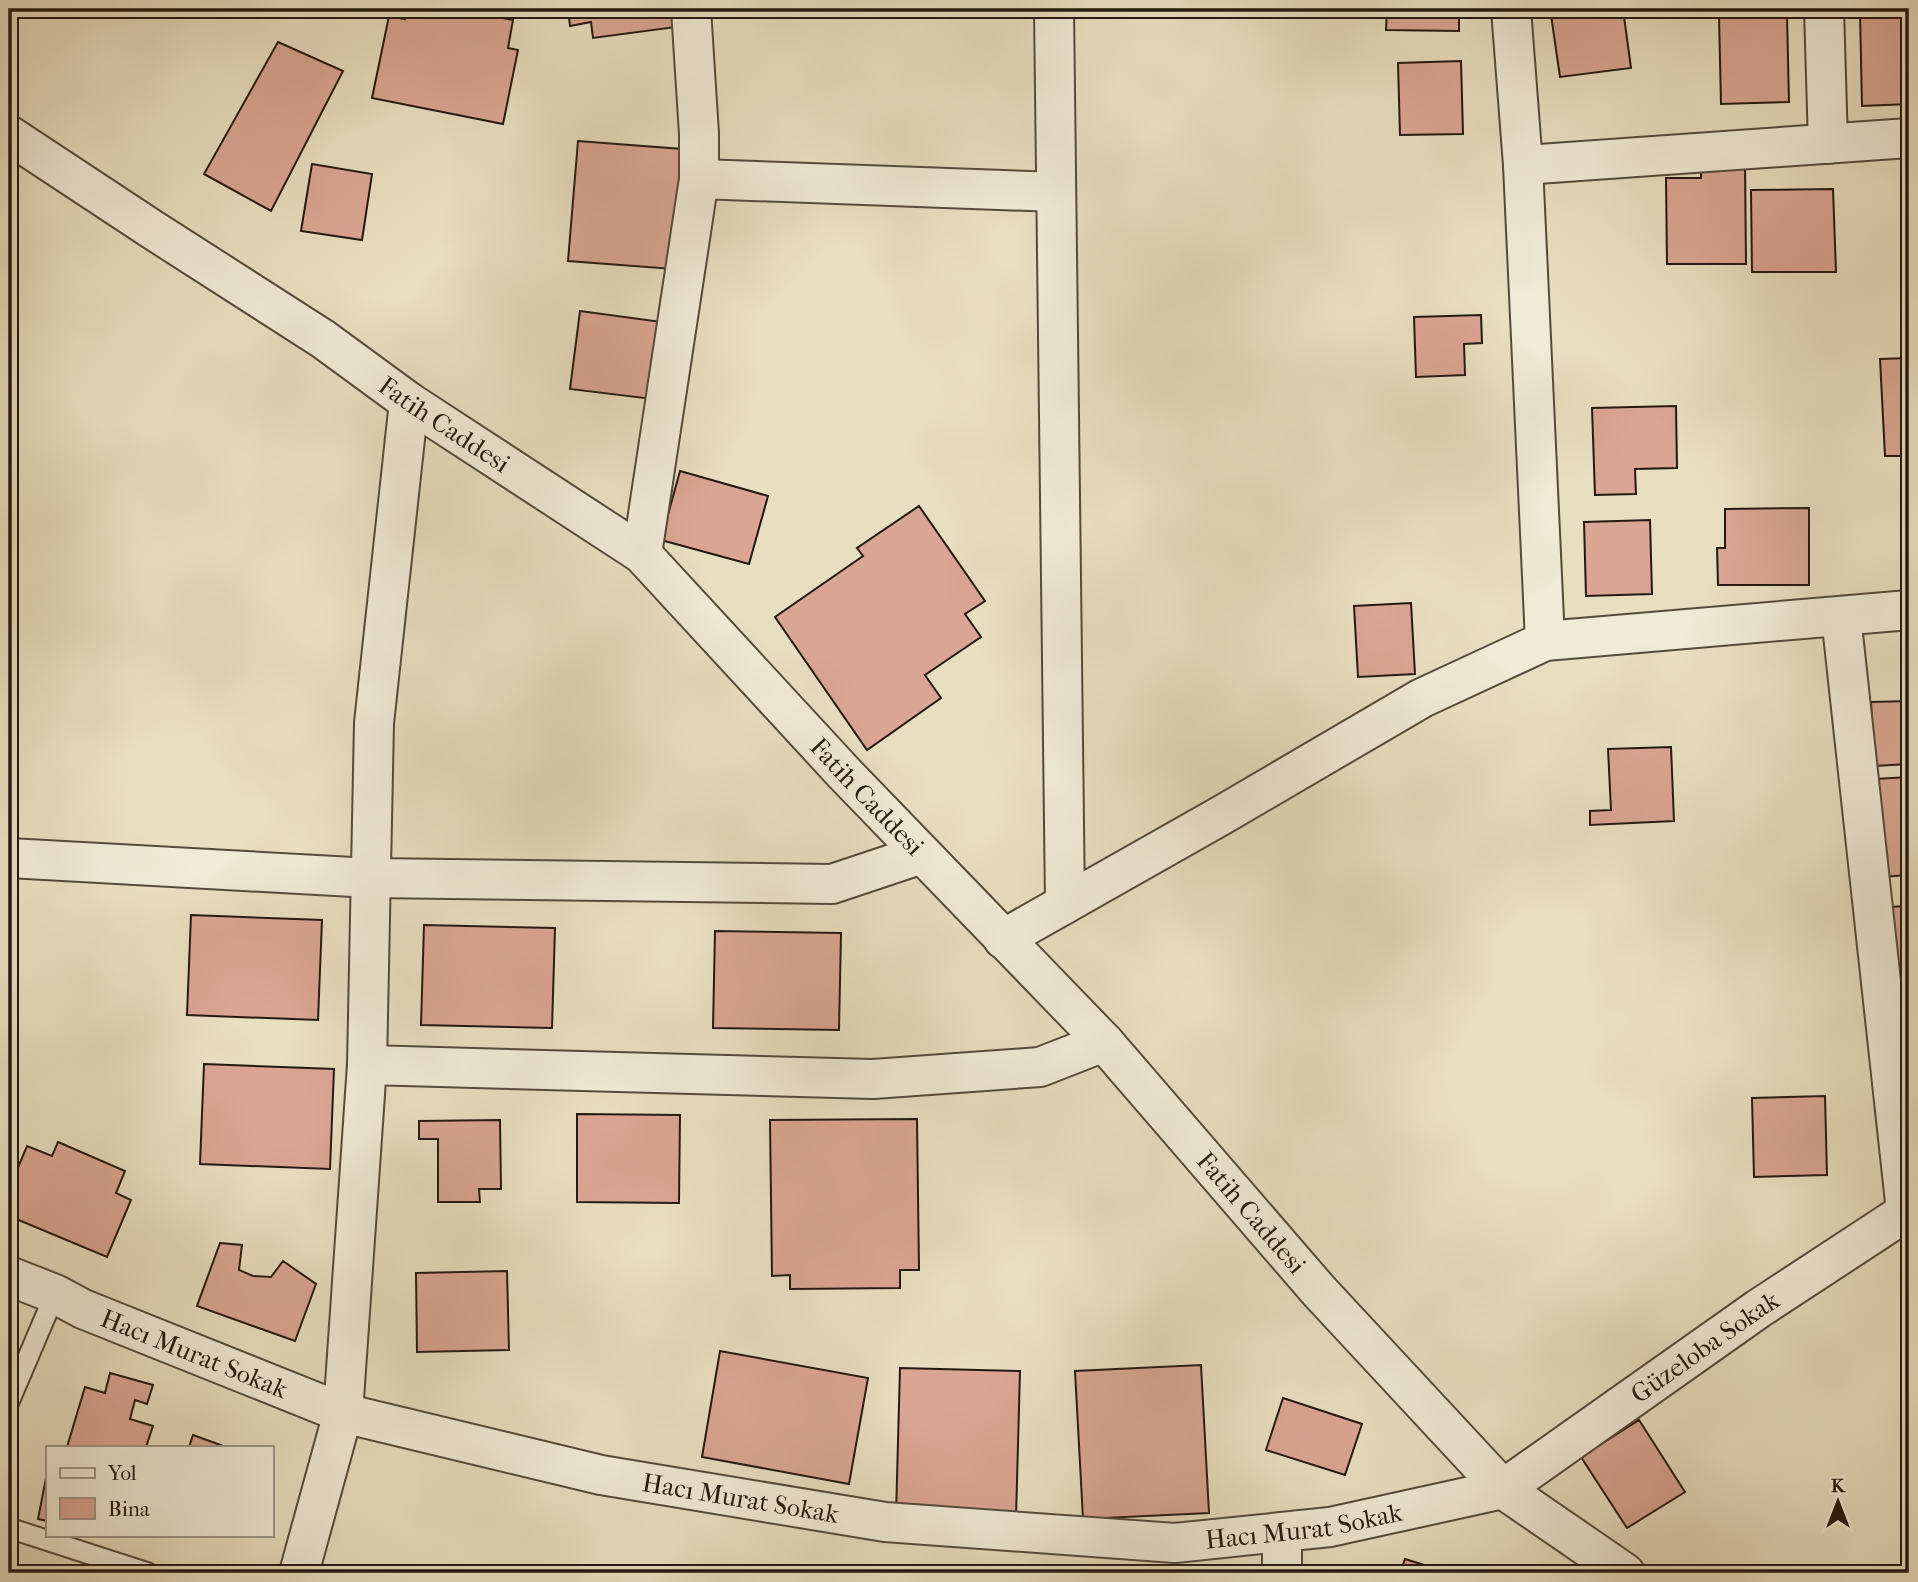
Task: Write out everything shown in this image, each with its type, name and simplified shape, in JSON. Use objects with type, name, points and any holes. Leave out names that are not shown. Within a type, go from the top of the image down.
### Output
[{"type":"street","points":[[642,554],[699,180],[699,134],[691,9]]},
{"type":"street","points":[[1054,9],[1065,904]]},
{"type":"street","points":[[1511,9],[1523,165],[1545,641]]},
{"type":"street","points":[[1824,9],[1828,144]]},
{"type":"street","name":"Fatih Caddesi","points":[[9,135],[323,339],[409,402],[642,554],[922,854],[1104,1042],[1318,1291],[1503,1489],[1625,1573]]},
{"type":"street","points":[[1523,165],[1909,138]]},
{"type":"street","points":[[699,180],[1056,192]]},
{"type":"street","points":[[299,1573],[343,1413],[367,1065],[373,723],[409,402]]},
{"type":"street","points":[[1003,939],[1222,816],[1422,698],[1545,641],[1909,610]]},
{"type":"street","points":[[1841,616],[1908,1210]]},
{"type":"street","points":[[9,858],[371,878],[832,884],[922,854]]},
{"type":"street","points":[[367,1065],[873,1079],[1040,1067],[1104,1042]]},
{"type":"street","name":"Güzeloba Sokak","points":[[1503,1489],[1758,1309],[1908,1210]]},
{"type":"street","name":"Hacı Murat Sokak","points":[[9,1276],[55,1294],[83,1309],[343,1413],[601,1475],[885,1522],[1175,1543],[1330,1527],[1503,1489]]},
{"type":"street","points":[[1282,1532],[1282,1573]]},
{"type":"lane","points":[[9,1402],[55,1294]]},
{"type":"lane","points":[[9,1528],[148,1573]]},
{"type":"building","points":[[407,9],[459,9],[513,20],[508,48],[518,50],[503,124],[372,98],[389,16],[405,19]]},
{"type":"building","points":[[568,9],[674,9],[676,27],[593,38],[591,22],[570,26]]},
{"type":"building","points":[[1387,9],[1459,9],[1459,31],[1386,30]]},
{"type":"building","points":[[1593,9],[1623,9],[1631,68],[1560,77],[1551,15]]},
{"type":"building","points":[[1909,11],[1909,104],[1862,106],[1860,12]]},
{"type":"building","points":[[1787,15],[1789,102],[1721,104],[1719,16]]},
{"type":"building","points":[[278,42],[343,71],[271,211],[204,174]]},
{"type":"building","points":[[1461,61],[1463,134],[1400,135],[1398,63]]},
{"type":"building","points":[[578,141],[682,149],[673,269],[568,261]]},
{"type":"building","points":[[1701,161],[1745,161],[1746,264],[1667,264],[1666,178],[1701,178]]},
{"type":"building","points":[[312,164],[372,174],[362,240],[301,231]]},
{"type":"building","points":[[1833,189],[1836,272],[1752,272],[1751,190]]},
{"type":"building","points":[[580,311],[662,322],[652,399],[570,389]]},
{"type":"building","points":[[1481,315],[1482,343],[1464,344],[1465,375],[1416,377],[1414,317]]},
{"type":"building","points":[[1909,358],[1909,456],[1885,456],[1880,359]]},
{"type":"building","points":[[1676,406],[1677,468],[1635,469],[1636,494],[1595,495],[1592,408]]},
{"type":"building","points":[[680,471],[768,496],[749,564],[661,540]]},
{"type":"building","points":[[919,506],[985,601],[965,614],[981,637],[925,675],[941,698],[867,750],[775,617],[863,556],[857,548]]},
{"type":"building","points":[[1809,508],[1809,585],[1718,585],[1717,548],[1725,548],[1725,509]]},
{"type":"building","points":[[1650,520],[1652,594],[1586,596],[1584,522]]},
{"type":"building","points":[[1411,603],[1415,674],[1358,677],[1354,606]]},
{"type":"building","points":[[1909,701],[1909,764],[1874,766],[1871,702]]},
{"type":"building","points":[[1671,747],[1674,821],[1590,825],[1590,811],[1611,810],[1608,749]]},
{"type":"building","points":[[1909,777],[1909,875],[1880,877],[1875,779]]},
{"type":"building","points":[[1909,906],[1909,973],[1889,974],[1886,907]]},
{"type":"building","points":[[191,915],[322,920],[318,1020],[187,1015]]},
{"type":"building","points":[[424,925],[555,928],[552,1028],[421,1025]]},
{"type":"building","points":[[715,931],[841,933],[839,1030],[713,1028]]},
{"type":"building","points":[[1909,1000],[1909,1056],[1906,1056],[1904,1001]]},
{"type":"building","points":[[204,1064],[334,1069],[330,1169],[200,1164]]},
{"type":"building","points":[[1825,1096],[1827,1175],[1754,1177],[1752,1098]]},
{"type":"building","points":[[577,1114],[680,1115],[679,1203],[577,1202]]},
{"type":"building","points":[[917,1119],[919,1270],[900,1270],[900,1288],[790,1289],[790,1275],[772,1276],[770,1120]]},
{"type":"building","points":[[500,1120],[501,1189],[479,1189],[480,1202],[438,1202],[438,1139],[419,1139],[419,1121]]},
{"type":"building","points":[[58,1142],[125,1171],[116,1193],[131,1200],[107,1257],[9,1216],[9,1189],[27,1146],[52,1156]]},
{"type":"building","points":[[220,1243],[242,1245],[239,1270],[253,1276],[271,1277],[283,1261],[316,1284],[295,1341],[197,1306]]},
{"type":"building","points":[[507,1271],[509,1350],[417,1352],[416,1273]]},
{"type":"building","points":[[720,1351],[868,1378],[849,1484],[702,1457]]},
{"type":"building","points":[[1201,1365],[1209,1513],[1083,1519],[1075,1371]]},
{"type":"building","points":[[900,1368],[1020,1371],[1016,1518],[896,1515]]},
{"type":"building","points":[[110,1373],[153,1385],[147,1404],[135,1400],[130,1419],[153,1426],[146,1446],[67,1446],[85,1387],[105,1393]]},
{"type":"building","points":[[1283,1398],[1362,1424],[1345,1475],[1266,1450]]},
{"type":"building","points":[[1639,1420],[1685,1492],[1627,1528],[1581,1457]]},
{"type":"building","points":[[193,1435],[223,1446],[189,1446]]},
{"type":"building","points":[[46,1478],[46,1521],[38,1519]]},
{"type":"building","points":[[1405,1559],[1450,1573],[1400,1573]]}]
